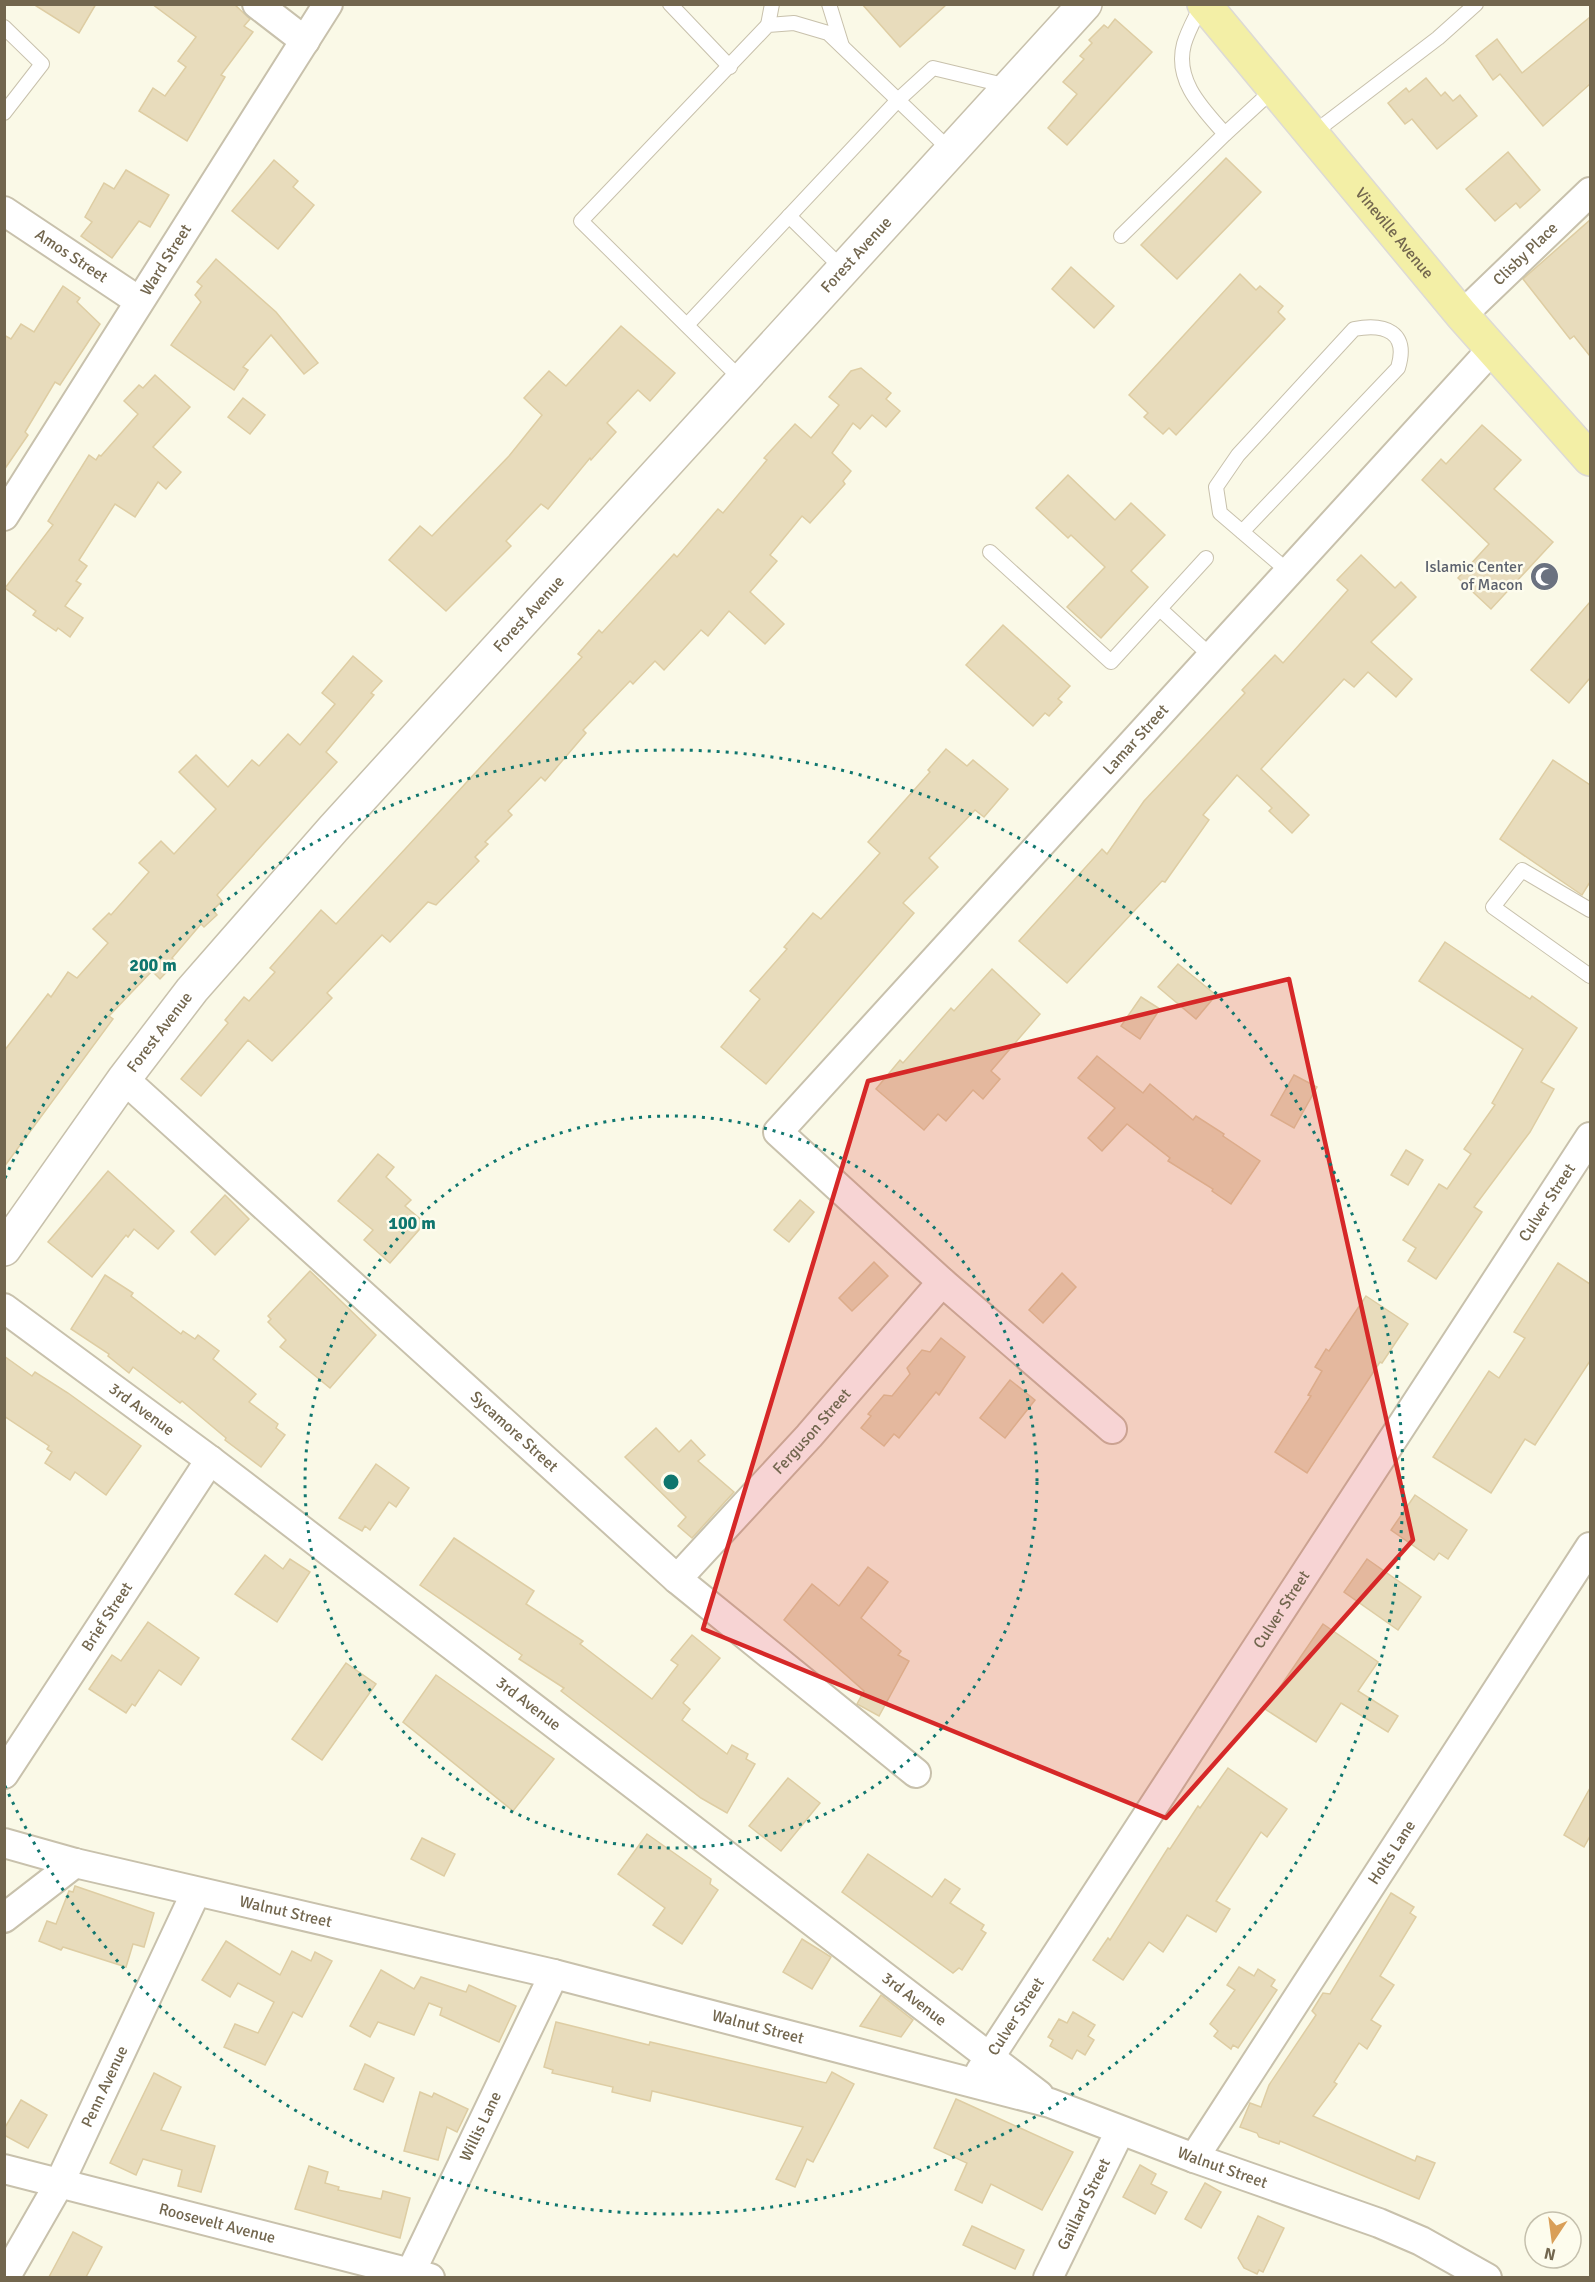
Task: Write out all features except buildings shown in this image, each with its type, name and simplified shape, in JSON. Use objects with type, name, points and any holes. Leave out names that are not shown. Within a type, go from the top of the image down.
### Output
[{"type":"main road","name":"Vineville Avenue","points":[[1203,4],[1462,315],[1590,459]]},
{"type":"street","points":[[257,4],[305,41]]},
{"type":"street","name":"Ward Street","points":[[4,516],[328,4]]},
{"type":"street","name":"Forest Avenue","points":[[4,1249],[124,1079],[192,990],[333,829],[1085,4]]},
{"type":"street","name":"Clisby Place","points":[[1462,315],[1590,192]]},
{"type":"street","name":"Amos Street","points":[[4,211],[139,301]]},
{"type":"street","name":"Lamar Street","points":[[942,1282],[778,1132],[1492,348]]},
{"type":"street","name":"Sycamore Street","points":[[124,1079],[677,1579],[916,1773]]},
{"type":"street","name":"Culver Street","points":[[973,2083],[1590,1137]]},
{"type":"street","points":[[942,1282],[1112,1429]]},
{"type":"street","name":"Ferguson Street","points":[[677,1579],[809,1436],[942,1282]]},
{"type":"street","name":"3rd Avenue","points":[[4,1308],[210,1460],[1050,2103]]},
{"type":"street","name":"Brief Street","points":[[4,1774],[210,1460]]},
{"type":"street","name":"Holts Lane","points":[[1194,2158],[1590,1547]]},
{"type":"street","name":"Walnut Street","points":[[4,1843],[75,1863],[196,1892],[554,1974],[1050,2103],[1120,2131],[1389,2227],[1487,2277]]},
{"type":"street","points":[[4,1918],[75,1863]]},
{"type":"street","name":"Penn Avenue","points":[[5,2277],[59,2184],[196,1892]]},
{"type":"street","name":"Willis Lane","points":[[416,2276],[554,1974]]},
{"type":"street","name":"Gaillard Street","points":[[1048,2277],[1120,2131]]},
{"type":"street","name":"Roosevelt Avenue","points":[[4,2169],[416,2276]]},
{"type":"lane","points":[[670,4],[730,67]]},
{"type":"lane","points":[[742,380],[581,221],[768,25],[772,4]]},
{"type":"lane","points":[[829,4],[842,47]]},
{"type":"lane","points":[[1203,4],[1184,44],[1182,63],[1194,99],[1225,134]]},
{"type":"lane","points":[[1312,134],[1438,38],[1474,5]]},
{"type":"lane","points":[[768,25],[794,23],[828,33],[951,151]]},
{"type":"lane","points":[[4,27],[42,63],[4,113]]},
{"type":"lane","points":[[687,325],[898,100],[933,68],[1010,87]]},
{"type":"lane","points":[[1121,236],[1274,89]]},
{"type":"lane","points":[[789,216],[843,270]]},
{"type":"lane","points":[[1242,532],[1398,368],[1402,354],[1401,342],[1394,334],[1384,328],[1370,326],[1354,329],[1238,455],[1216,487],[1220,513],[1288,572]]},
{"type":"lane","points":[[990,552],[1111,662],[1206,558]]},
{"type":"lane","points":[[1160,609],[1212,657]]},
{"type":"lane","points":[[1590,910],[1522,870],[1493,907],[1590,976]]},
{"type":"highlighted area","points":[[1289,979],[1413,1540],[1166,1818],[703,1629],[868,1081]]},
{"type":"place","name":"Islamic Center of Macon","points":[[1544,576]]}]
